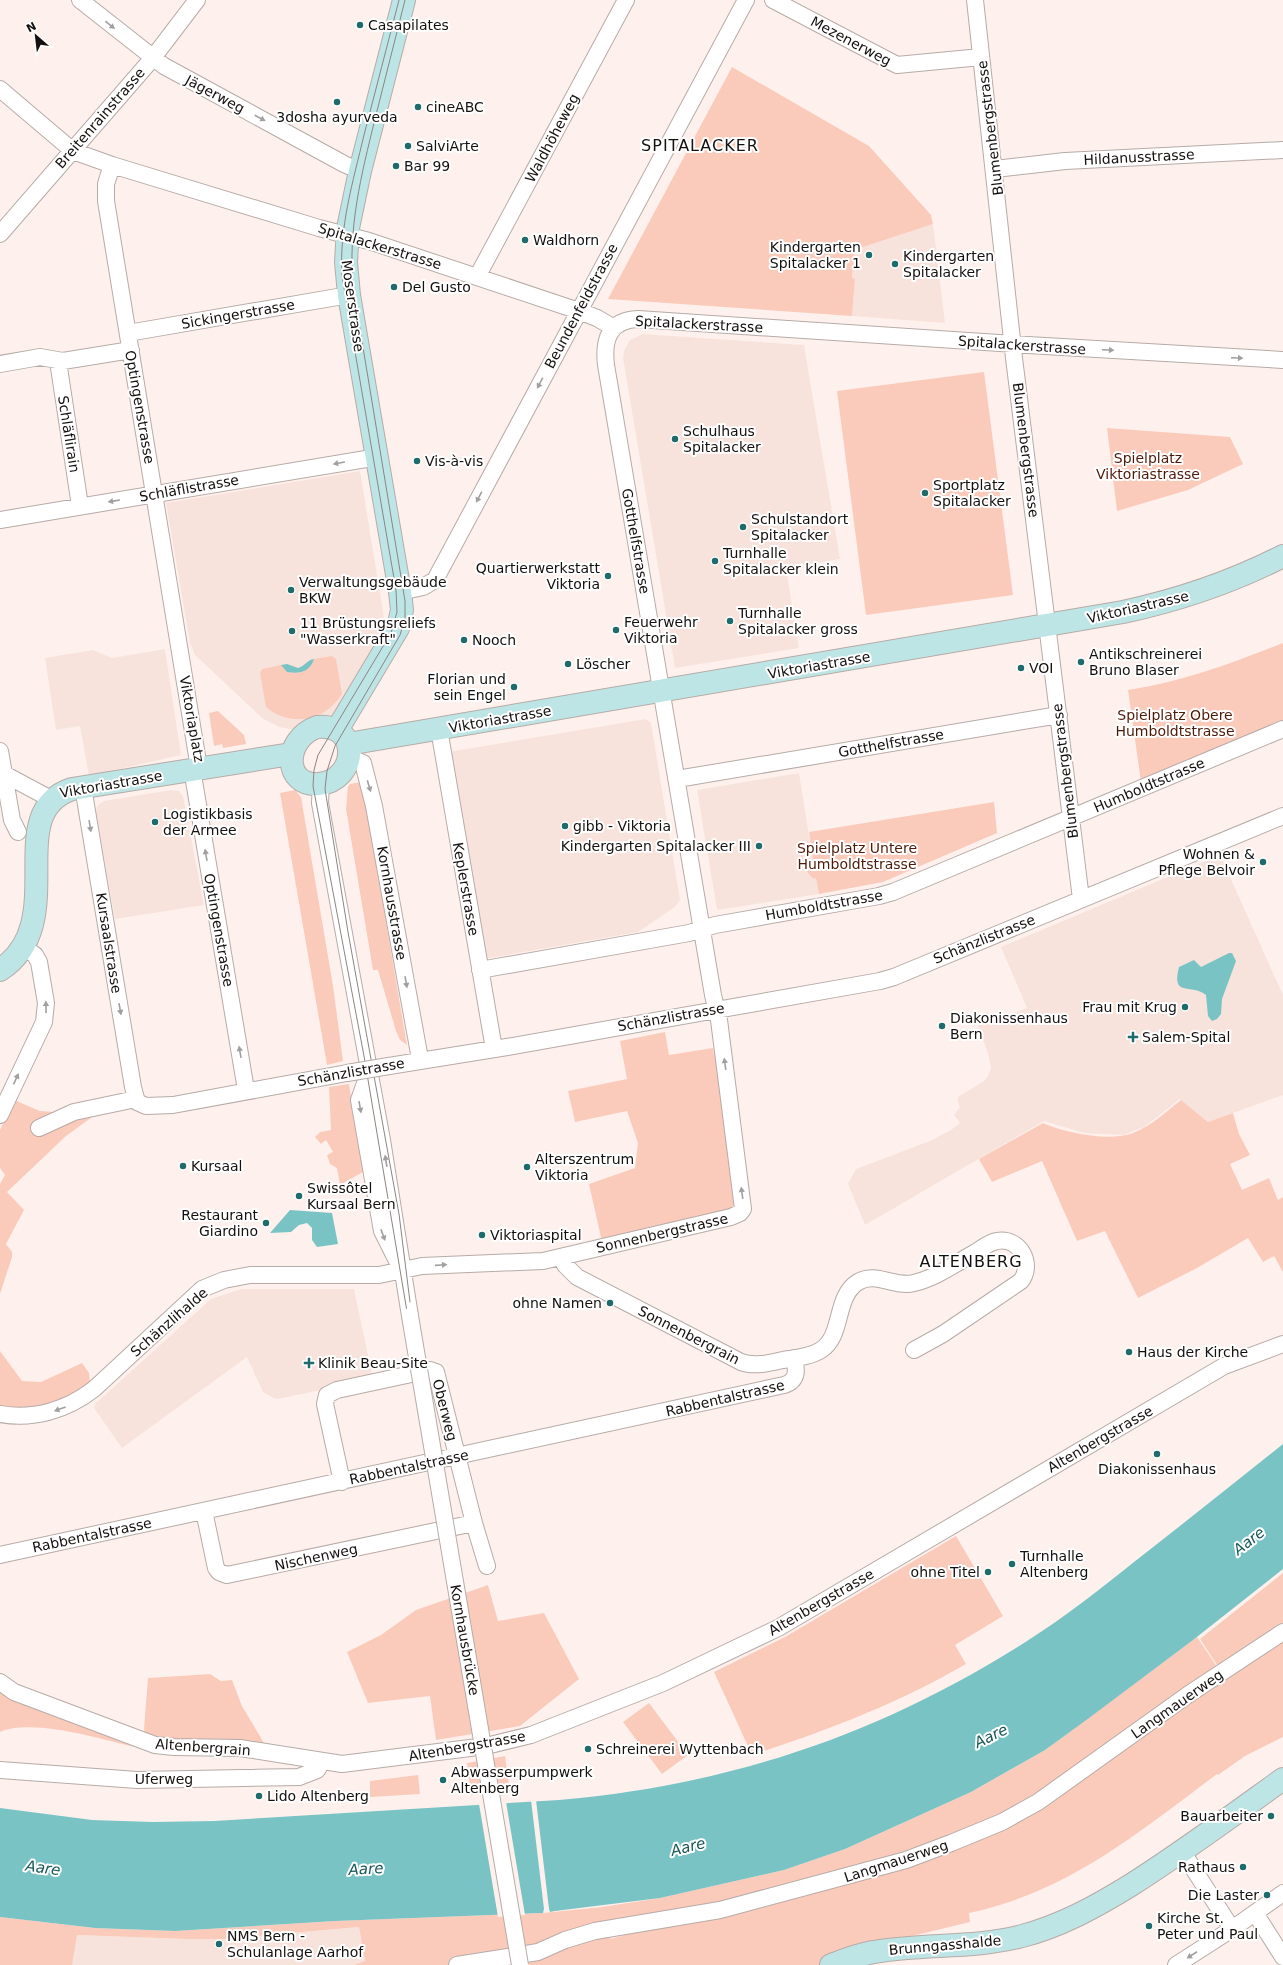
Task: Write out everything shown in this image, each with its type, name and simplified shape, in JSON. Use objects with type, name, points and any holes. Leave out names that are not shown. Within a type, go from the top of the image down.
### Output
[{"type":"main road","name":"Moserstrasse","points":[[400,592],[349,295],[346,269],[347,235],[360,171],[403,0]]},
{"type":"main road","name":"Viktoriastrasse","points":[[345,744],[1123,612],[1173,600],[1228,581],[1283,556]]},
{"type":"main road","points":[[345,744],[324,727],[310,730],[296,742],[292,754],[292,765],[298,776],[306,782],[321,784],[331,780],[342,772],[345,744],[398,628],[402,610],[400,592]]},
{"type":"main road","name":"Viktoriaplatz","points":[[195,769],[292,754]]},
{"type":"main road","name":"Viktoriastrasse","points":[[18,832],[28,812],[46,797],[61,791],[195,769]]},
{"type":"main road","points":[[0,970],[12,961],[22,946],[25,935],[27,918],[16,847],[18,832]]},
{"type":"main road","name":"Brunngasshalde","points":[[831,1965],[873,1952],[915,1947],[985,1944],[1033,1933],[1062,1922],[1089,1909],[1154,1870],[1283,1779]]},
{"type":"street","name":"Jägerweg","points":[[80,0],[152,58],[337,160],[360,171]]},
{"type":"street","name":"Breitenrainstrasse","points":[[0,234],[152,58],[197,0]]},
{"type":"street","name":"Waldhöheweg","points":[[477,277],[626,0]]},
{"type":"street","name":"Beundenfeldstrasse","points":[[400,592],[423,587],[435,580],[746,0]]},
{"type":"street","name":"Mezenerweg","points":[[773,0],[895,65],[904,66],[981,57]]},
{"type":"street","name":"Blumenbergstrasse","points":[[975,0],[995,168],[1013,344],[1081,899]]},
{"type":"street","name":"Spitalackerstrasse","points":[[0,89],[73,150],[112,165],[347,235],[477,277],[579,311],[597,318],[614,328],[624,322],[638,319],[1283,360]]},
{"type":"street","name":"Hildanusstrasse","points":[[995,168],[1065,161],[1283,150]]},
{"type":"street","name":"Optingenstrasse","points":[[112,165],[106,184],[106,201],[180,650]]},
{"type":"street","name":"Sickingerstrasse","points":[[128,333],[349,295]]},
{"type":"street","name":"Gotthelfstrasse","points":[[614,328],[606,340],[606,365],[716,1009]]},
{"type":"street","points":[[0,364],[40,357],[58,361],[131,350]]},
{"type":"street","name":"Schläflirain","points":[[58,361],[80,506]]},
{"type":"street","name":"Schläflistrasse","points":[[0,520],[378,457]]},
{"type":"street","name":"Viktoriaplatz","points":[[180,650],[195,769]]},
{"type":"street","name":"Gotthelfstrasse","points":[[676,779],[1059,715]]},
{"type":"street","name":"Keplerstrasse","points":[[439,729],[494,1049]]},
{"type":"street","name":"Humboldtstrasse","points":[[480,970],[690,933],[716,925],[880,896],[1283,729]]},
{"type":"street","name":"Kornhausstrasse","points":[[345,744],[363,763],[374,806],[420,1060]]},
{"type":"street","points":[[0,751],[12,820],[18,832]]},
{"type":"street","name":"Optingenstrasse","points":[[195,769],[246,1090]]},
{"type":"street","points":[[4,774],[46,797]]},
{"type":"street","points":[[321,784],[320,804],[369,1070],[359,1100],[382,1231],[402,1269]]},
{"type":"street","name":"Kursaalstrasse","points":[[83,787],[136,1099]]},
{"type":"street","name":"Schänzlistrasse","points":[[136,1099],[139,1103],[146,1106],[167,1105],[420,1060],[494,1049],[887,979],[1283,816]]},
{"type":"street","points":[[0,1115],[46,1013],[39,962],[35,955],[22,946]]},
{"type":"street","name":"Sonnenbergstrasse","points":[[402,1269],[428,1266],[543,1261],[731,1217],[740,1213],[743,1209],[716,1009]]},
{"type":"street","points":[[39,1128],[74,1112],[96,1106],[136,1099]]},
{"type":"street","name":"Sonnenbergrain","points":[[561,1257],[565,1265],[577,1277],[745,1363],[755,1364],[816,1353],[828,1344],[833,1334],[846,1295],[853,1286],[863,1279],[876,1278],[891,1283],[908,1285],[931,1277],[993,1242],[1006,1241],[1020,1249],[1027,1262],[1026,1272],[1021,1281],[943,1334],[914,1350]]},
{"type":"street","name":"Kornhausbrücke","points":[[402,1269],[520,1965]]},
{"type":"street","name":"Schänzlihalde","points":[[0,1414],[34,1415],[56,1410],[75,1402],[94,1390],[194,1296],[212,1284],[232,1278],[250,1275],[379,1275],[402,1269]]},
{"type":"street","name":"Altenbergstrasse","points":[[322,1762],[353,1764],[486,1746],[514,1740],[546,1730],[663,1683],[750,1642],[796,1618],[1224,1366],[1283,1344]]},
{"type":"street","name":"Rabbentalstrasse","points":[[0,1555],[204,1512],[784,1385],[791,1382],[795,1377],[796,1371],[794,1358]]},
{"type":"street","name":"Oberweg","points":[[342,1482],[325,1400],[327,1395],[332,1391],[430,1370],[436,1372],[438,1375],[457,1457]]},
{"type":"street","points":[[457,1457],[484,1561],[487,1566]]},
{"type":"street","name":"Nischenweg","points":[[204,1512],[216,1568],[220,1572],[227,1575],[474,1523]]},
{"type":"street","name":"Langmauerweg","points":[[457,1965],[538,1952],[565,1940],[595,1931],[720,1910],[906,1860],[951,1843],[1002,1822],[1038,1802],[1189,1694],[1283,1632]]},
{"type":"street","name":"Altenbergrain","points":[[0,1682],[14,1692],[155,1745],[174,1748],[240,1748],[322,1762]]},
{"type":"street","name":"Uferweg","points":[[0,1770],[137,1780],[292,1778],[311,1774],[319,1768],[322,1762]]},
{"type":"street","points":[[1182,1850],[1232,1929]]},
{"type":"street","points":[[1176,1965],[1232,1929],[1283,1893]]},
{"type":"street","points":[[1255,1913],[1283,1957]]},
{"type":"shaded area","name":"Kindergarten Spitalacker","points":[[933,224],[945,323],[852,316],[855,279],[852,279],[854,250]]},
{"type":"shaded area","name":"Schulstandort Spitalacker","points":[[643,334],[804,345],[840,559],[786,568],[799,648],[675,668],[623,358],[624,351],[630,340]]},
{"type":"shaded area","points":[[360,471],[386,630],[332,719],[296,730],[279,727],[262,718],[195,655],[190,643],[166,503]]},
{"type":"shaded area","points":[[165,649],[181,755],[89,776],[80,726],[56,730],[45,658],[93,650],[112,658]]},
{"type":"shaded area","name":"gibb - Viktoria","points":[[646,719],[651,723],[680,900],[675,907],[638,932],[484,959],[449,752]]},
{"type":"shaded area","name":"Kindergarten Spitalacker III","points":[[799,773],[813,860],[808,863],[807,872],[812,878],[816,879],[819,894],[717,910],[697,790]]},
{"type":"shaded area","points":[[171,790],[179,791],[183,796],[204,905],[115,919],[96,812],[97,806],[104,801]]},
{"type":"shaded area","name":"Salem-Spital","points":[[1220,855],[1283,995],[1283,1095],[1208,1122],[1180,1099],[1144,1127],[1123,1135],[1084,1133],[1044,1121],[865,1225],[848,1184],[856,1169],[930,1141],[951,1130],[960,1123],[954,1115],[960,1107],[958,1097],[984,1081],[988,1076],[991,1067],[988,1053],[976,1020],[977,1017],[988,1012],[993,1022],[1027,1008],[1001,947]]},
{"type":"shaded area","name":"Klinik Beau-Site","points":[[241,1289],[354,1289],[373,1379],[278,1399],[273,1398],[263,1392],[247,1357],[122,1448],[94,1408],[95,1404],[211,1299]]},
{"type":"shaded area","name":"NMS Bern - Schulanlage Aarhof","points":[[359,1927],[365,1962],[354,1965],[0,1965],[77,1935],[224,1939]]},
{"type":"green space","points":[[732,67],[869,146],[931,215],[933,224],[854,250],[852,278],[855,279],[852,316],[608,299]]},
{"type":"green space","name":"Sportplatz Spitalacker","points":[[984,372],[1013,595],[866,615],[837,391]]},
{"type":"green space","name":"Spielplatz Viktoriastrasse","points":[[1107,428],[1230,437],[1243,464],[1188,490],[1117,511]]},
{"type":"green space","name":"Spielplatz Obere Humboldtstrasse","points":[[1283,643],[1283,723],[1141,782],[1128,690],[1148,687],[1187,677],[1226,665]]},
{"type":"green space","points":[[332,656],[336,659],[342,694],[335,703],[326,710],[317,716],[297,719],[286,718],[276,714],[266,707],[260,673],[262,669],[281,665],[287,672],[296,673],[304,671],[310,667],[314,659]]},
{"type":"green space","points":[[218,711],[244,735],[246,744],[223,748],[222,744],[214,746],[209,713]]},
{"type":"green space","points":[[362,782],[407,1045],[400,1040],[396,1031],[378,970],[373,970],[346,809],[348,787],[350,784]]},
{"type":"green space","points":[[295,790],[301,797],[333,986],[343,1061],[327,1065],[280,793]]},
{"type":"green space","name":"Spielplatz Untere Humboldtstrasse","points":[[994,802],[997,833],[883,882],[819,894],[816,879],[812,878],[807,872],[809,863],[813,860],[809,832]]},
{"type":"green space","points":[[665,1032],[669,1055],[713,1048],[714,1055],[719,1055],[737,1199],[730,1212],[602,1242],[589,1184],[635,1168],[638,1143],[627,1111],[575,1122],[568,1091],[627,1079],[620,1041]]},
{"type":"green space","points":[[349,1084],[363,1172],[340,1185],[337,1168],[330,1164],[327,1155],[333,1152],[326,1140],[321,1144],[315,1137],[320,1132],[331,1130],[329,1087]]},
{"type":"green space","points":[[14,1100],[40,1111],[95,1115],[66,1136],[7,1192],[24,1210],[6,1244],[12,1252],[12,1257],[0,1294],[0,1184],[5,1175],[0,1168],[0,1130]]},
{"type":"green space","points":[[1181,1100],[1208,1122],[1233,1113],[1239,1134],[1250,1155],[1230,1164],[1242,1190],[1269,1178],[1278,1200],[1283,1197],[1283,1272],[1274,1256],[1263,1262],[1248,1238],[1197,1268],[1138,1298],[1105,1231],[1077,1241],[1042,1161],[992,1182],[979,1159],[1043,1123],[1075,1133],[1112,1137],[1123,1136],[1140,1130],[1152,1123]]},
{"type":"green space","points":[[0,1351],[22,1381],[41,1382],[82,1363],[89,1373],[90,1382],[72,1397],[39,1408],[0,1408]]},
{"type":"green space","points":[[956,1536],[1003,1616],[955,1645],[966,1664],[888,1704],[835,1726],[752,1755],[714,1672],[785,1637]]},
{"type":"green space","points":[[1283,1573],[1283,1626],[1224,1666],[1217,1665],[1200,1639]]},
{"type":"green space","points":[[488,1585],[498,1621],[544,1613],[579,1679],[520,1726],[436,1740],[430,1696],[368,1703],[347,1652],[381,1635],[416,1610]]},
{"type":"green space","points":[[1197,1637],[1224,1677],[1283,1638],[1283,1737],[1245,1756],[1218,1775],[1217,1774],[1159,1818],[1100,1858],[1038,1891],[1005,1903],[969,1913],[970,1922],[904,1938],[824,1965],[354,1965],[365,1961],[359,1927],[224,1939],[77,1935],[72,1965],[0,1965],[0,1917],[95,1928],[175,1931],[335,1921],[543,1913],[602,1907],[660,1898],[784,1870],[845,1849],[971,1792],[1045,1750]],"holes":[[[618,1928],[639,1931],[610,1939]]]},
{"type":"green space","points":[[210,1674],[221,1681],[232,1680],[242,1706],[264,1743],[263,1747],[146,1738],[144,1729],[148,1678]]},
{"type":"green space","points":[[0,1688],[8,1696],[134,1747],[48,1728],[14,1728],[0,1732]]},
{"type":"green space","points":[[649,1703],[688,1755],[662,1774],[623,1722]]},
{"type":"green space","points":[[505,1756],[510,1793],[471,1795],[467,1763]]},
{"type":"green space","points":[[418,1775],[420,1794],[370,1797],[370,1781]]},
{"type":"water","points":[[314,659],[310,667],[304,671],[296,673],[287,672],[281,665],[287,664],[298,668]]},
{"type":"water","points":[[1229,953],[1232,953],[1236,961],[1222,999],[1221,1014],[1217,1019],[1212,1021],[1208,1016],[1206,995],[1184,988],[1178,983],[1177,977],[1179,967],[1194,960],[1201,967]]},
{"type":"water","points":[[290,1210],[332,1213],[338,1244],[317,1247],[312,1240],[312,1228],[307,1223],[299,1225],[291,1232],[270,1233]]},
{"type":"water","name":"Aare","points":[[1283,1444],[1283,1569],[1193,1640],[1045,1750],[971,1792],[845,1849],[784,1870],[660,1898],[550,1912],[549,1909],[544,1909],[543,1913],[335,1921],[175,1931],[95,1928],[0,1917],[0,1808],[92,1820],[153,1822],[214,1821],[559,1800],[623,1793],[684,1782],[744,1768],[803,1750],[860,1728],[916,1703],[972,1674],[1027,1641],[1095,1593]]},
{"type":"pier","points":[[531,1800],[536,1800],[549,1909],[544,1909]]},
{"type":"pier","points":[[506,1802],[525,1915],[498,1917],[479,1804]]},
{"type":"tram line","points":[[399,0],[351,187],[345,222],[342,258],[342,276],[396,590],[397,612],[391,633],[318,755],[314,770],[313,786],[364,1056],[517,1965]]},
{"type":"tram line","points":[[405,0],[365,161],[357,202],[352,243],[353,287],[405,601],[405,618],[400,635],[335,746],[327,771],[325,789],[348,932],[399,1214],[410,1302]]},
{"type":"place","name":"Casapilates","points":[[360,25]]},
{"type":"place","name":"3dosha ayurveda","points":[[337,102]]},
{"type":"place","name":"cineABC","points":[[418,107]]},
{"type":"place","name":"SalviArte","points":[[408,146]]},
{"type":"place","name":"Bar 99","points":[[396,166]]},
{"type":"place","name":"Waldhorn","points":[[525,240]]},
{"type":"place","name":"Kindergarten Spitalacker 1","points":[[869,255]]},
{"type":"place","name":"Kindergarten Spitalacker","points":[[895,264]]},
{"type":"place","name":"Del Gusto","points":[[394,287]]},
{"type":"place","name":"Schulhaus Spitalacker","points":[[675,439]]},
{"type":"place","name":"Vis-à-vis","points":[[417,461]]},
{"type":"place","name":"Sportplatz Spitalacker","points":[[925,493]]},
{"type":"place","name":"Schulstandort Spitalacker","points":[[743,527]]},
{"type":"place","name":"Turnhalle Spitalacker klein","points":[[715,561]]},
{"type":"place","name":"Quartierwerkstatt Viktoria","points":[[608,576]]},
{"type":"place","name":"Verwaltungsgebäude BKW","points":[[291,590]]},
{"type":"place","name":"Turnhalle Spitalacker gross","points":[[730,621]]},
{"type":"place","name":"Feuerwehr Viktoria","points":[[616,630]]},
{"type":"place","name":"11 Brüstungsreliefs \"Wasserkraft\"","points":[[292,631]]},
{"type":"place","name":"Nooch","points":[[464,640]]},
{"type":"place","name":"Antikschreinerei Bruno Blaser","points":[[1081,662]]},
{"type":"place","name":"Löscher","points":[[568,664]]},
{"type":"place","name":"VOI","points":[[1021,668]]},
{"type":"place","name":"Florian und sein Engel","points":[[514,687]]},
{"type":"place","name":"Logistikbasis der Armee","points":[[155,822]]},
{"type":"place","name":"gibb - Viktoria","points":[[565,826]]},
{"type":"place","name":"Kindergarten Spitalacker III","points":[[759,846]]},
{"type":"place","name":"Wohnen & Pflege Belvoir","points":[[1263,862]]},
{"type":"place","name":"Frau mit Krug","points":[[1185,1007]]},
{"type":"place","name":"Diakonissenhaus Bern","points":[[942,1026]]},
{"type":"place","name":"Salem-Spital","points":[[1133,1037]]},
{"type":"place","name":"Kursaal","points":[[183,1166]]},
{"type":"place","name":"Alterszentrum Viktoria","points":[[527,1167]]},
{"type":"place","name":"Swissôtel Kursaal Bern","points":[[299,1196]]},
{"type":"place","name":"Restaurant Giardino","points":[[266,1223]]},
{"type":"place","name":"Viktoriaspital","points":[[482,1235]]},
{"type":"place","name":"ohne Namen","points":[[610,1303]]},
{"type":"place","name":"Haus der Kirche","points":[[1129,1352]]},
{"type":"place","name":"Klinik Beau-Site","points":[[309,1363]]},
{"type":"place","name":"Diakonissenhaus","points":[[1157,1454]]},
{"type":"place","name":"Turnhalle Altenberg","points":[[1012,1564]]},
{"type":"place","name":"ohne Titel","points":[[988,1572]]},
{"type":"place","name":"Schreinerei Wyttenbach","points":[[588,1749]]},
{"type":"place","name":"Abwasserpumpwerk Altenberg","points":[[443,1780]]},
{"type":"place","name":"Lido Altenberg","points":[[259,1796]]},
{"type":"place","name":"Bauarbeiter","points":[[1271,1816]]},
{"type":"place","name":"Rathaus","points":[[1243,1867]]},
{"type":"place","name":"Die Laster","points":[[1267,1895]]},
{"type":"place","name":"Kirche St. Peter und Paul","points":[[1149,1926]]},
{"type":"place","name":"NMS Bern - Schulanlage Aarhof","points":[[219,1944]]},
{"type":"district","name":"SPITALACKER","points":[[700,145]]},
{"type":"district","name":"ALTENBERG","points":[[971,1261]]}]
